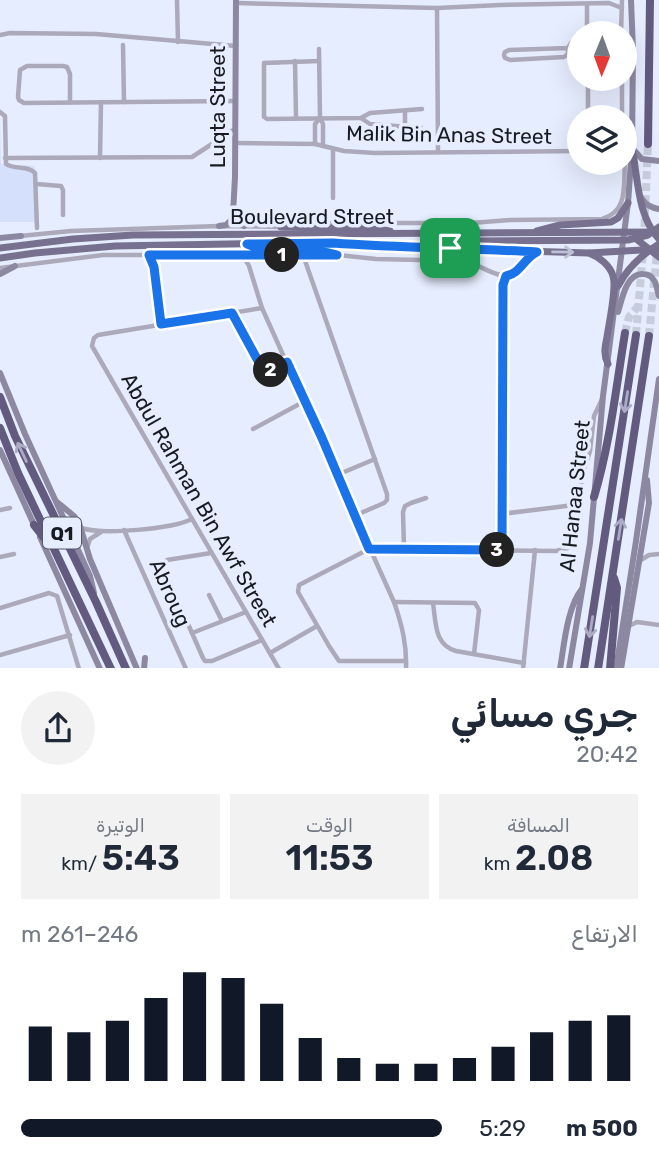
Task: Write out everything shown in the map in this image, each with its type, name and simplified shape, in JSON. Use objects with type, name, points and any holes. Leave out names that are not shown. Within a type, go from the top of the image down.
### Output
[{"type":"highway","points":[[648,144],[650,0]]},
{"type":"highway","points":[[594,497],[611,424],[625,333]]},
{"type":"highway","name":"Al Hanaa Street","points":[[584,668],[636,335]]},
{"type":"highway","points":[[598,668],[649,336]]},
{"type":"highway","name":"Q1","points":[[0,397],[15,436],[125,668]]},
{"type":"highway","name":"Q1","points":[[0,428],[18,473],[111,668]]},
{"type":"highway","points":[[34,525],[45,539],[72,593],[80,603]]},
{"type":"highway","points":[[610,668],[617,588],[613,576]]},
{"type":"main road","points":[[631,0],[632,21]]},
{"type":"main road","name":"Luqta Street","points":[[233,214],[236,2]]},
{"type":"main road","points":[[637,154],[642,159],[659,161]]},
{"type":"main road","points":[[613,327],[630,175]]},
{"type":"main road","points":[[618,286],[633,264],[655,249],[659,241],[657,230],[644,213],[637,175]]},
{"type":"main road","points":[[640,194],[646,205],[659,209]]},
{"type":"main road","points":[[533,233],[554,225],[611,222],[618,218],[628,204]]},
{"type":"main road","points":[[219,226],[226,225],[233,214],[244,226]]},
{"type":"main road","points":[[281,227],[377,229],[411,234]]},
{"type":"main road","points":[[450,248],[467,241],[623,241],[637,239],[657,230]]},
{"type":"main road","name":"Boulevard Street","points":[[0,248],[73,239],[133,236],[657,230]]},
{"type":"main road","points":[[624,232],[655,249],[659,257]]},
{"type":"main road","points":[[0,239],[21,236]]},
{"type":"main road","name":"Boulevard Street","points":[[0,258],[115,246],[247,244],[333,243],[589,253],[655,249]]},
{"type":"main road","points":[[247,244],[265,250],[337,255]]},
{"type":"main road","points":[[589,253],[602,261],[614,276],[604,354],[608,364]]},
{"type":"main road","points":[[0,274],[15,266]]},
{"type":"main road","points":[[613,327],[624,293],[636,275],[651,276],[659,296]]},
{"type":"main road","name":"Al Hanaa Street","points":[[569,668],[583,588],[613,327]]},
{"type":"main road","points":[[0,373],[90,576],[96,602]]},
{"type":"main road","points":[[619,668],[659,379]]},
{"type":"main road","points":[[0,450],[100,668]]},
{"type":"main road","points":[[619,668],[629,626],[649,503],[646,474]]},
{"type":"main road","points":[[55,500],[74,516],[81,528],[90,559],[93,586]]},
{"type":"main road","points":[[90,559],[137,668]]},
{"type":"main road","points":[[560,668],[573,607],[583,588]]},
{"type":"main road","points":[[114,616],[126,621]]},
{"type":"main road","points":[[144,668],[145,658]]},
{"type":"street","points":[[177,0],[178,42]]},
{"type":"street","points":[[449,0],[449,7]]},
{"type":"street","points":[[236,2],[437,8],[500,2],[587,4],[619,0],[623,21]]},
{"type":"street","points":[[609,3],[622,8]]},
{"type":"street","points":[[587,4],[587,21]]},
{"type":"street","points":[[437,8],[438,152]]},
{"type":"street","points":[[0,33],[96,34],[236,46]]},
{"type":"street","points":[[123,45],[124,102]]},
{"type":"street","points":[[568,48],[568,54],[564,57],[510,60],[504,55],[509,50],[568,48]]},
{"type":"street","points":[[319,49],[323,146]]},
{"type":"street","points":[[295,61],[296,118]]},
{"type":"street","points":[[319,61],[264,63],[263,114],[267,118],[361,118],[370,113],[422,109]]},
{"type":"street","points":[[70,103],[67,67],[27,66],[20,70],[18,97],[21,102],[70,103],[235,101]]},
{"type":"street","points":[[100,158],[101,102]]},
{"type":"street","points":[[405,111],[405,126]]},
{"type":"street","points":[[0,112],[5,116],[6,164],[34,170],[35,173],[37,228]]},
{"type":"street","points":[[315,144],[315,124],[320,118]]},
{"type":"street","points":[[361,118],[370,124],[421,128]]},
{"type":"street","points":[[5,158],[192,157],[235,129]]},
{"type":"street","name":"Malik Bin Anas Street","points":[[235,143],[315,144],[333,149],[375,153],[567,151]]},
{"type":"street","points":[[333,149],[333,198]]},
{"type":"street","name":"Boulevard Street","points":[[21,236],[71,230],[281,227],[292,223],[471,223],[602,219],[613,215],[621,206],[624,175]]},
{"type":"street","points":[[36,184],[61,186],[63,215]]},
{"type":"street","points":[[502,550],[503,285],[506,276],[515,273],[528,257],[537,252]]},
{"type":"street","points":[[154,267],[161,254]]},
{"type":"street","points":[[243,254],[262,308],[394,602],[404,632],[406,668]]},
{"type":"street","name":"Boulevard Street","points":[[0,268],[103,255],[337,255],[376,259],[464,261],[506,276]]},
{"type":"street","points":[[149,255],[154,267],[161,324],[262,308]]},
{"type":"street","points":[[249,266],[255,255]]},
{"type":"street","points":[[303,255],[386,489],[387,500],[384,503],[354,516]]},
{"type":"street","points":[[499,275],[503,285]]},
{"type":"street","points":[[232,313],[263,370],[271,370],[287,362]]},
{"type":"street","name":"Abdul Rahman Bin Awf Street","points":[[161,324],[98,335],[92,346],[279,668]]},
{"type":"street","points":[[407,661],[339,661],[298,592],[299,585],[369,549],[560,551],[568,548],[573,541],[594,416],[603,396]]},
{"type":"street","points":[[253,429],[305,401]]},
{"type":"street","points":[[337,475],[375,459]]},
{"type":"street","points":[[404,548],[405,506],[426,498]]},
{"type":"street","points":[[501,514],[566,506],[580,500]]},
{"type":"street","points":[[566,506],[578,515]]},
{"type":"street","points":[[0,510],[9,508]]},
{"type":"street","points":[[81,528],[124,530],[177,524],[192,519]]},
{"type":"street","name":"Abroug","points":[[124,530],[187,668]]},
{"type":"street","points":[[87,549],[90,539],[102,531]]},
{"type":"street","points":[[643,537],[648,550],[657,554]]},
{"type":"street","points":[[433,603],[442,644],[450,649],[524,666],[535,550]]},
{"type":"street","points":[[0,557],[14,554]]},
{"type":"street","points":[[211,554],[167,560],[162,565],[203,658],[208,662],[262,640]]},
{"type":"street","points":[[639,561],[643,557],[657,554]]},
{"type":"street","points":[[0,608],[49,593],[55,594],[59,598],[79,668]]},
{"type":"street","points":[[209,595],[222,621]]},
{"type":"street","points":[[394,602],[477,605],[480,610],[474,654]]},
{"type":"street","points":[[192,633],[246,612]]},
{"type":"street","points":[[629,626],[637,622],[659,625]]},
{"type":"street","points":[[270,653],[317,626]]},
{"type":"street","points":[[0,654],[69,635]]},
{"type":"shaded area","points":[[0,118],[1,164],[35,166],[36,222],[0,222]]},
{"type":"tunnel","points":[[644,239],[648,144]]},
{"type":"tunnel","points":[[636,335],[643,252]]},
{"type":"tunnel","points":[[649,336],[657,252]]},
{"type":"tunnel","points":[[625,333],[629,317],[640,304]]},
{"type":"route","points":[[333,243],[450,248],[537,252],[531,254],[515,273],[506,276],[503,285],[502,550],[369,549],[287,362],[271,370],[263,370],[232,313],[161,324],[154,267],[149,255],[337,255],[265,250],[247,244],[333,243]]}]
